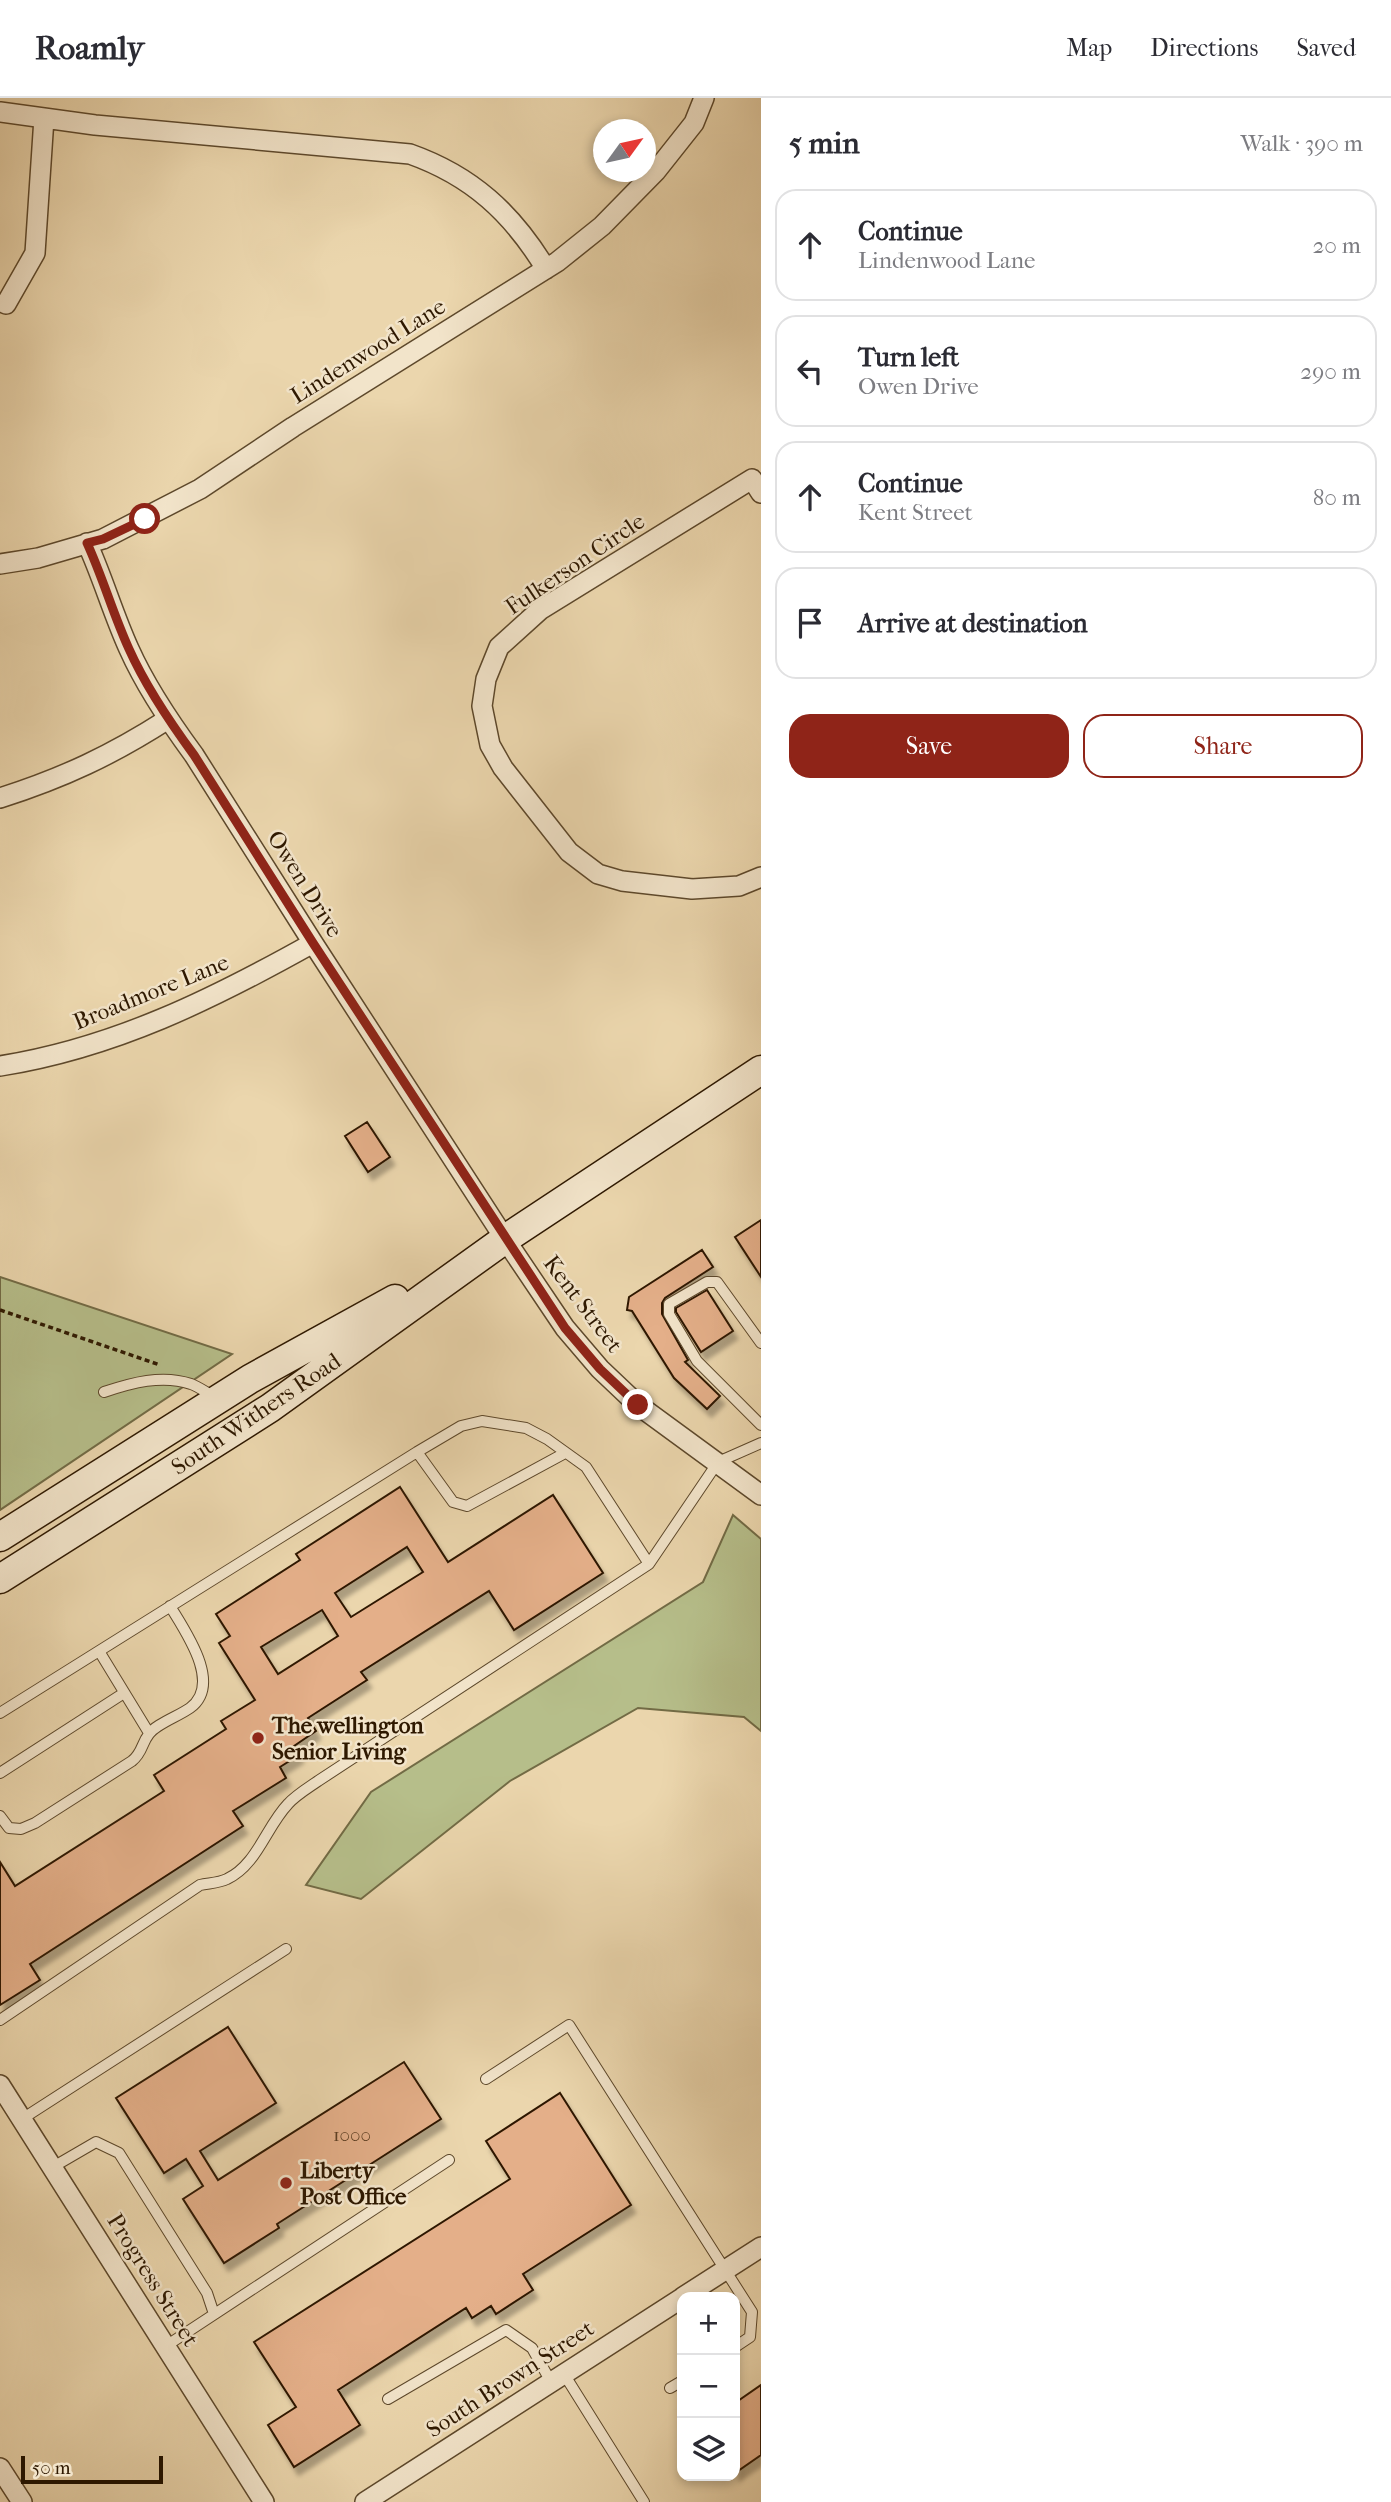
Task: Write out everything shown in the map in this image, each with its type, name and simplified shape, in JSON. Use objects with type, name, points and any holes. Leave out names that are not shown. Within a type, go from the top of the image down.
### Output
[{"type":"main road","name":"South Withers Road","points":[[0,1579],[270,1408],[505,1239],[761,1070]]},
{"type":"main road","name":"South Withers Road","points":[[0,1537],[250,1379],[505,1239]]},
{"type":"street","name":"Lindenwood Lane","points":[[0,564],[38,558],[103,539],[145,519],[200,489],[293,427],[546,269],[602,226],[648,180],[694,123],[704,98]]},
{"type":"street","points":[[0,112],[95,125],[410,155],[457,174],[478,189],[507,215],[532,246],[546,269]]},
{"type":"street","points":[[6,304],[35,253],[44,118]]},
{"type":"street","name":"Fulkerson Circle","points":[[761,493],[752,479],[540,610],[499,648],[486,679],[482,706],[486,732],[503,768],[569,852],[598,874],[622,881],[692,889],[739,886],[761,877]]},
{"type":"street","name":"Owen Drive","points":[[87,543],[106,585],[128,647],[150,691],[194,755],[505,1239]]},
{"type":"street","points":[[0,798],[81,769],[129,744],[168,719]]},
{"type":"street","name":"Broadmore Lane","points":[[0,1066],[64,1053],[159,1020],[232,988],[313,943]]},
{"type":"street","name":"Kent Street","points":[[505,1239],[565,1328],[600,1369],[638,1405],[761,1495]]},
{"type":"street","name":"Progress Street","points":[[0,2085],[264,2502]]},
{"type":"street","name":"South Brown Street","points":[[692,2292],[761,2247]]},
{"type":"street","name":"South Brown Street","points":[[365,2502],[677,2302]]},
{"type":"street","points":[[0,2468],[22,2502]]},
{"type":"lane","points":[[761,1343],[718,1282],[707,1282],[669,1304],[669,1314],[697,1361],[761,1425]]},
{"type":"lane","points":[[104,1392],[136,1381],[167,1380],[190,1383],[218,1399]]},
{"type":"lane","points":[[0,1713],[418,1452],[461,1426],[482,1420],[526,1428],[586,1467],[649,1564]]},
{"type":"lane","points":[[0,2020],[200,1885],[226,1880],[240,1871],[249,1863],[271,1826],[289,1803],[318,1781],[649,1564],[718,1462],[761,1443]]},
{"type":"lane","points":[[418,1452],[453,1502],[467,1506],[565,1452]]},
{"type":"lane","points":[[0,1816],[9,1828],[21,1829],[35,1823],[132,1761],[140,1754],[149,1733],[192,1707],[201,1692],[202,1668],[197,1652],[170,1606]]},
{"type":"lane","points":[[99,1651],[149,1733]]},
{"type":"lane","points":[[0,1773],[124,1693]]},
{"type":"lane","points":[[22,2119],[286,1950]]},
{"type":"lane","points":[[486,2079],[569,2025],[739,2292]]},
{"type":"lane","points":[[53,2167],[96,2142],[119,2153],[207,2293],[214,2314]]},
{"type":"lane","points":[[166,2346],[449,2160]]},
{"type":"lane","points":[[740,2294],[752,2312],[750,2337],[740,2344]]},
{"type":"lane","points":[[388,2399],[506,2330],[532,2348],[557,2378],[644,2502]]},
{"type":"lane","points":[[670,2389],[677,2384]]},
{"type":"path","points":[[0,1310],[163,1366]]},
{"type":"green space","points":[[0,1277],[232,1354],[0,1510]]},
{"type":"green space","points":[[733,1515],[761,1539],[761,1731],[744,1717],[638,1708],[510,1781],[361,1899],[306,1885],[371,1792],[703,1582]]},
{"type":"building","points":[[367,1122],[390,1157],[368,1172],[345,1136]]},
{"type":"building","points":[[761,1220],[761,1277],[735,1237]]},
{"type":"building","points":[[702,1250],[713,1267],[665,1298],[662,1314],[688,1360],[685,1362],[720,1396],[707,1409],[674,1378],[632,1311],[627,1310],[629,1297]]},
{"type":"building","points":[[707,1290],[733,1331],[701,1352],[676,1308]]},
{"type":"building","name":"The wellington Senior Living","points":[[400,1487],[448,1562],[553,1495],[603,1573],[514,1630],[489,1591],[361,1672],[367,1680],[308,1718],[316,1731],[294,1746],[299,1755],[280,1767],[286,1778],[233,1811],[243,1826],[30,1964],[40,1980],[0,2005],[0,1862],[15,1886],[164,1791],[154,1775],[226,1729],[221,1721],[255,1700],[219,1643],[230,1636],[216,1614],[300,1560],[296,1554]],"holes":[[[407,1547],[423,1572],[351,1617],[335,1593]],[[322,1610],[338,1636],[278,1674],[261,1647]]]},
{"type":"building","points":[[228,2027],[276,2103],[200,2151],[218,2180],[404,2062],[441,2119],[277,2224],[279,2228],[224,2263],[183,2199],[203,2186],[186,2159],[164,2173],[116,2098]]},
{"type":"building","points":[[560,2093],[631,2205],[523,2274],[533,2290],[496,2314],[491,2306],[472,2318],[466,2308],[338,2390],[360,2425],[294,2467],[268,2425],[296,2407],[254,2342],[510,2179],[486,2141]]},
{"type":"building","points":[[761,2385],[761,2455],[740,2470],[740,2418],[740,2400]]},
{"type":"place","name":"The wellington Senior Living","points":[[258,1738]]},
{"type":"place","name":"Liberty Post Office","points":[[286,2183]]},
{"type":"route","points":[[145,519],[103,539],[87,543],[106,585],[128,647],[150,691],[565,1328],[600,1369],[638,1405]]}]
